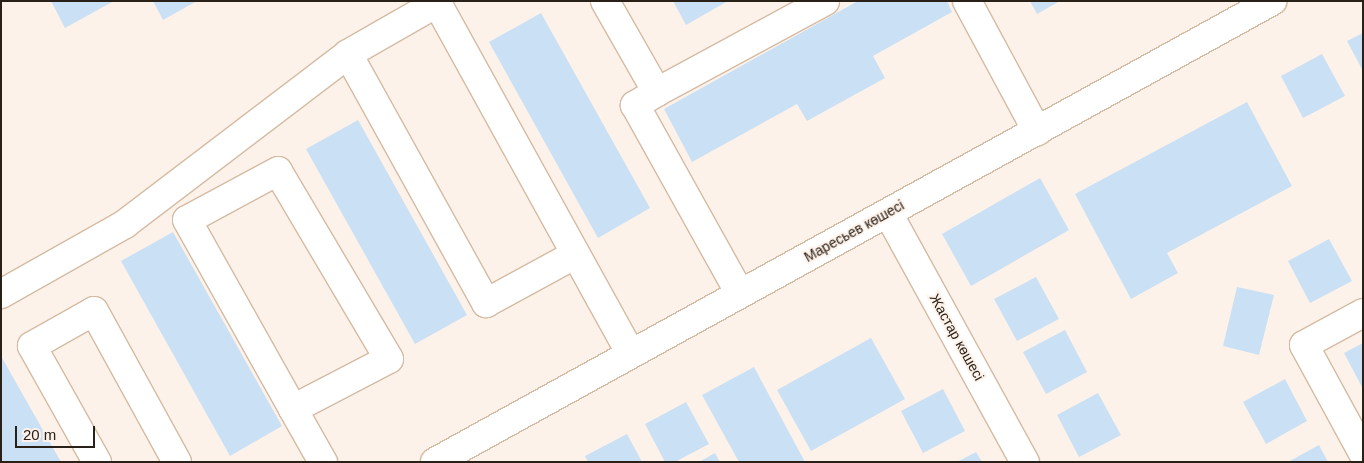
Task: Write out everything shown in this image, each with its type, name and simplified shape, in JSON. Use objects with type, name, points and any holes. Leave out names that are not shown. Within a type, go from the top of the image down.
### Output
[{"type":"main road","points":[[606,1],[657,92]]},
{"type":"main road","points":[[740,294],[635,105],[825,1]]},
{"type":"main road","points":[[967,1],[1037,131]]},
{"type":"main road","points":[[1,294],[126,224],[348,54],[437,2],[631,354]]},
{"type":"main road","name":"Маресьев көшесі","points":[[435,462],[1037,131],[1261,4]]},
{"type":"main road","points":[[348,54],[486,303],[576,254]]},
{"type":"main road","points":[[293,409],[389,359],[278,171],[187,220],[293,409],[323,462]]},
{"type":"main road","name":"Жастар көшесі","points":[[888,212],[1025,462]]},
{"type":"main road","points":[[98,462],[32,346],[94,311],[177,462]]},
{"type":"main road","points":[[1363,313],[1304,345],[1363,453]]},
{"type":"building","points":[[51,1],[114,1],[65,28]]},
{"type":"building","points":[[153,1],[197,1],[163,20]]},
{"type":"building","points":[[673,1],[728,1],[686,25]]},
{"type":"building","points":[[858,1],[947,1],[952,12],[873,56],[885,78],[807,121],[797,104],[692,162],[664,109]]},
{"type":"building","points":[[1030,1],[1060,1],[1037,14]]},
{"type":"building","points":[[541,13],[650,208],[598,238],[489,42]]},
{"type":"building","points":[[1363,33],[1363,71],[1347,41]]},
{"type":"building","points":[[1322,54],[1345,96],[1303,118],[1281,76]]},
{"type":"building","points":[[1247,102],[1292,186],[1167,253],[1178,273],[1131,299],[1075,194]]},
{"type":"building","points":[[358,120],[467,315],[415,344],[306,149]]},
{"type":"building","points":[[1040,178],[1069,230],[971,286],[942,234]]},
{"type":"building","points":[[173,232],[282,426],[230,456],[121,261]]},
{"type":"building","points":[[1329,239],[1352,281],[1310,303],[1288,261]]},
{"type":"building","points":[[1036,277],[1059,319],[1017,341],[994,299]]},
{"type":"building","points":[[1237,287],[1274,295],[1259,355],[1223,346]]},
{"type":"building","points":[[1065,330],[1087,372],[1046,394],[1023,352]]},
{"type":"building","points":[[871,338],[905,399],[811,451],[777,390]]},
{"type":"building","points":[[1363,343],[1363,389],[1344,353]]},
{"type":"building","points":[[1,356],[61,462],[1,462]]},
{"type":"building","points":[[754,367],[805,462],[739,462],[702,395]]},
{"type":"building","points":[[1285,379],[1307,421],[1266,444],[1243,402]]},
{"type":"building","points":[[943,389],[965,431],[923,453],[901,411]]},
{"type":"building","points":[[1098,393],[1121,435],[1079,457],[1057,415]]},
{"type":"building","points":[[686,402],[709,444],[675,462],[665,462],[645,424]]},
{"type":"building","points":[[627,434],[642,462],[588,462],[585,456]]},
{"type":"building","points":[[1319,445],[1328,462],[1288,462]]},
{"type":"building","points":[[976,452],[982,462],[957,462]]},
{"type":"building","points":[[715,453],[720,462],[699,462]]}]
